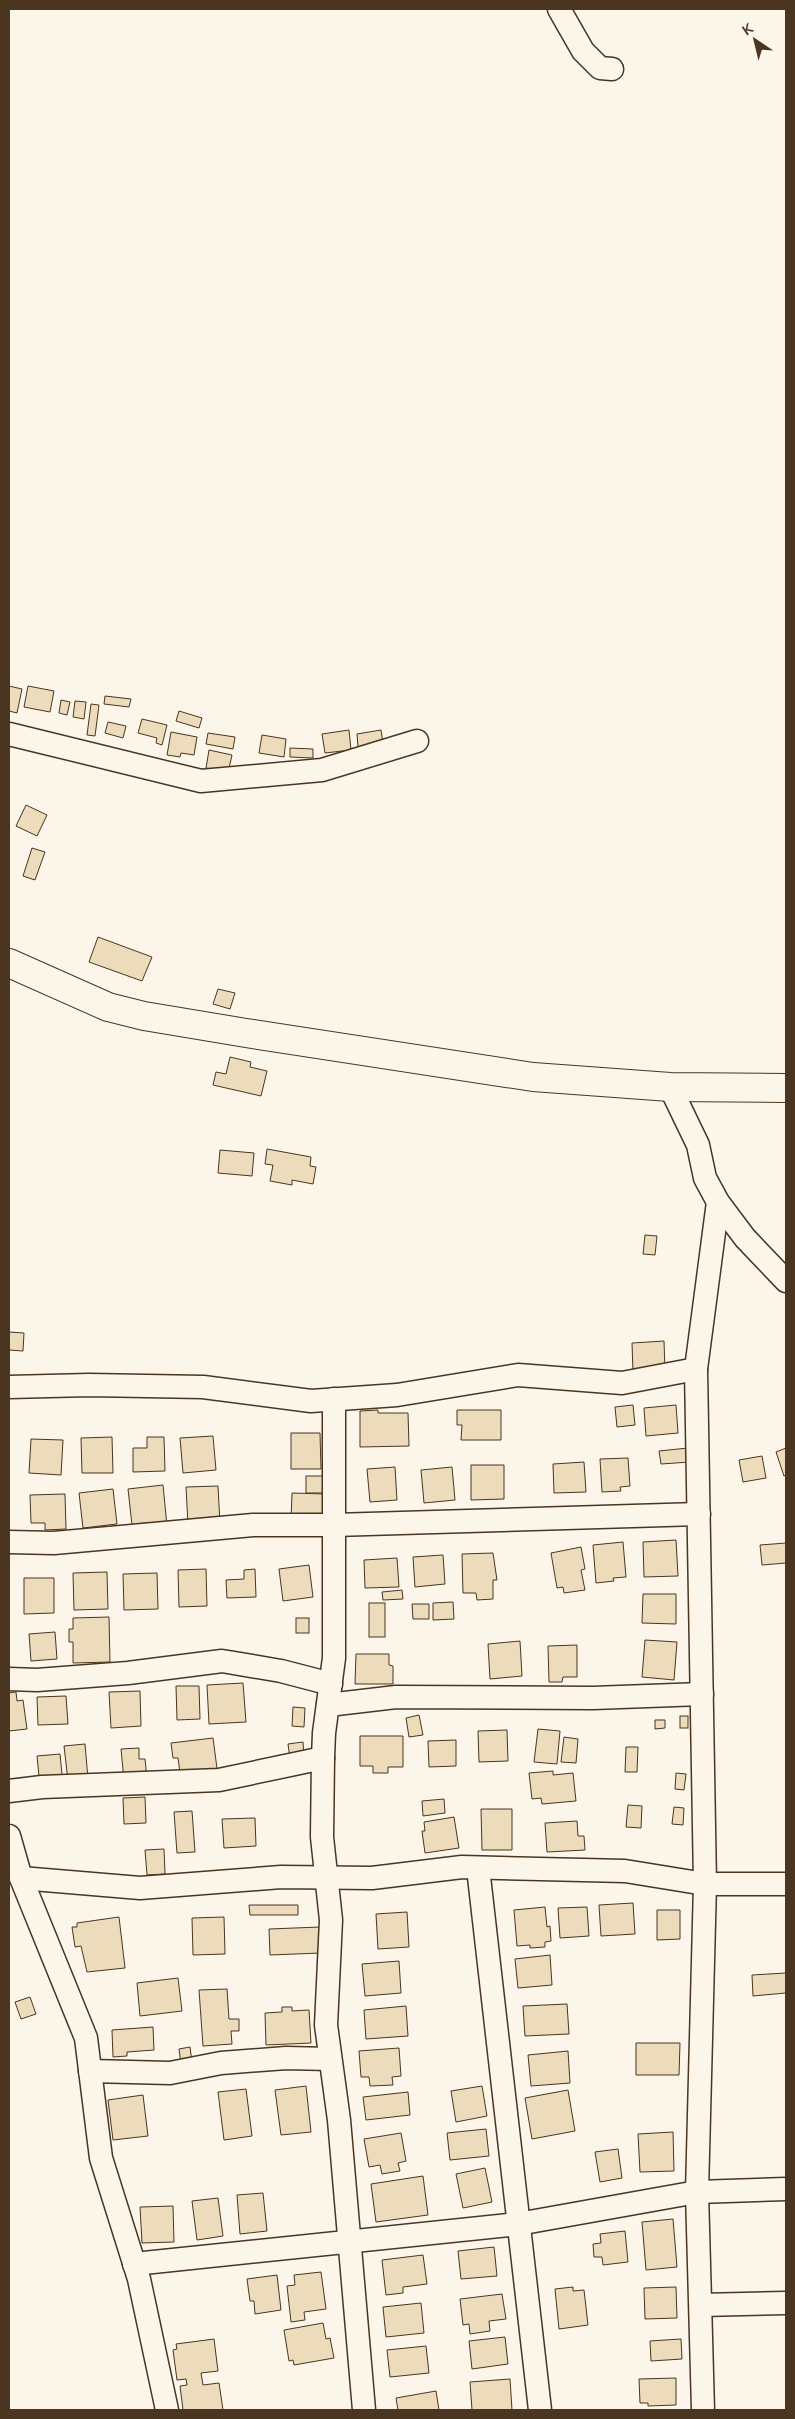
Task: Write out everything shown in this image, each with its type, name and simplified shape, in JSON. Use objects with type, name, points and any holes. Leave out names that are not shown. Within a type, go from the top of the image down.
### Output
[{"type":"main road","points":[[9,963],[108,1007],[144,1016],[533,1077],[670,1086],[786,1088]]},
{"type":"street","points":[[559,9],[583,51],[600,68],[612,69]]},
{"type":"street","points":[[9,734],[201,781],[322,770],[417,742]]},
{"type":"street","points":[[670,1086],[698,1145],[705,1178],[718,1202],[744,1238],[786,1281]]},
{"type":"street","points":[[703,2410],[697,2192],[705,1884],[696,1369],[718,1202]]},
{"type":"street","points":[[9,1387],[89,1385],[203,1387],[312,1401],[397,1395],[518,1375],[622,1383],[696,1369]]},
{"type":"street","points":[[334,1399],[334,1658],[324,1733],[323,1758],[322,1837],[331,1920],[326,2024],[339,2120],[348,2242],[364,2410]]},
{"type":"street","points":[[9,1542],[54,1543],[252,1525],[334,1526],[698,1514]]},
{"type":"street","points":[[9,1679],[37,1680],[128,1674],[222,1661],[281,1671],[329,1695],[593,1698],[702,1694]]},
{"type":"street","points":[[9,1791],[42,1787],[219,1780],[323,1758]]},
{"type":"street","points":[[9,1836],[21,1878],[86,2038],[101,2158],[134,2264],[167,2410]]},
{"type":"street","points":[[21,1878],[140,1888],[281,1877],[372,1878],[462,1867],[626,1872],[705,1884],[786,1884]]},
{"type":"street","points":[[478,1868],[540,2410]]},
{"type":"street","points":[[90,2071],[170,2073],[221,2063],[286,2058],[330,2059]]},
{"type":"street","points":[[134,2264],[518,2224],[697,2192],[786,2189]]},
{"type":"street","points":[[701,2305],[786,2303]]},
{"type":"building","points":[[9,686],[22,689],[17,713],[9,711]]},
{"type":"building","points":[[28,686],[54,691],[50,712],[24,707]]},
{"type":"building","points":[[105,696],[131,699],[129,707],[104,704]]},
{"type":"building","points":[[61,700],[70,702],[67,715],[59,713]]},
{"type":"building","points":[[75,701],[86,702],[84,719],[73,717]]},
{"type":"building","points":[[91,704],[99,705],[95,736],[87,735]]},
{"type":"building","points":[[179,711],[202,718],[199,728],[176,721]]},
{"type":"building","points":[[142,719],[167,725],[162,745],[156,743],[157,738],[138,733]]},
{"type":"building","points":[[108,722],[126,726],[123,738],[105,733]]},
{"type":"building","points":[[349,730],[351,750],[325,753],[322,734]]},
{"type":"building","points":[[381,730],[383,743],[358,747],[357,734]]},
{"type":"building","points":[[171,732],[197,737],[194,755],[181,753],[180,757],[167,755]]},
{"type":"building","points":[[208,733],[235,737],[233,749],[206,744]]},
{"type":"building","points":[[262,735],[286,739],[284,757],[259,753]]},
{"type":"building","points":[[290,748],[313,749],[313,758],[290,757]]},
{"type":"building","points":[[209,750],[232,755],[228,773],[206,768]]},
{"type":"building","points":[[26,805],[47,815],[37,836],[16,826]]},
{"type":"building","points":[[32,848],[45,852],[35,880],[23,876]]},
{"type":"building","points":[[98,937],[152,957],[142,981],[89,962]]},
{"type":"building","points":[[218,989],[235,993],[230,1009],[213,1004]]},
{"type":"building","points":[[230,1057],[251,1062],[250,1067],[267,1071],[261,1096],[213,1085],[216,1072],[226,1074]]},
{"type":"building","points":[[267,1149],[311,1157],[310,1166],[316,1167],[313,1184],[292,1180],[292,1185],[270,1181],[273,1165],[265,1164]]},
{"type":"building","points":[[220,1150],[254,1153],[252,1176],[218,1173]]},
{"type":"building","points":[[645,1235],[657,1236],[655,1255],[643,1254]]},
{"type":"building","points":[[9,1332],[24,1333],[23,1351],[9,1350]]},
{"type":"building","points":[[664,1341],[665,1371],[633,1373],[632,1343]]},
{"type":"building","points":[[633,1405],[635,1425],[617,1427],[615,1407]]},
{"type":"building","points":[[676,1405],[678,1433],[646,1436],[644,1408]]},
{"type":"building","points":[[378,1410],[378,1413],[408,1413],[409,1446],[360,1447],[360,1411]]},
{"type":"building","points":[[457,1410],[501,1410],[501,1440],[461,1440],[462,1425],[457,1425]]},
{"type":"building","points":[[291,1433],[320,1433],[321,1469],[291,1469]]},
{"type":"building","points":[[213,1436],[216,1470],[183,1473],[180,1438]]},
{"type":"building","points":[[112,1437],[113,1473],[82,1473],[81,1438]]},
{"type":"building","points":[[147,1437],[164,1437],[165,1471],[133,1472],[133,1448],[147,1448]]},
{"type":"building","points":[[31,1439],[63,1440],[61,1475],[29,1473]]},
{"type":"building","points":[[688,1448],[690,1462],[661,1464],[659,1451]]},
{"type":"building","points":[[786,1448],[786,1475],[784,1476],[776,1452]]},
{"type":"building","points":[[762,1456],[766,1478],[743,1482],[739,1460]]},
{"type":"building","points":[[628,1458],[630,1486],[620,1487],[621,1491],[602,1492],[600,1459]]},
{"type":"building","points":[[584,1462],[586,1492],[554,1493],[553,1464]]},
{"type":"building","points":[[471,1465],[504,1465],[504,1499],[471,1500]]},
{"type":"building","points":[[395,1467],[397,1500],[370,1502],[367,1469]]},
{"type":"building","points":[[452,1467],[455,1500],[424,1503],[421,1470]]},
{"type":"building","points":[[306,1476],[327,1476],[327,1493],[306,1493]]},
{"type":"building","points":[[163,1485],[167,1526],[146,1528],[145,1523],[132,1525],[128,1489]]},
{"type":"building","points":[[218,1486],[220,1524],[188,1525],[186,1487]]},
{"type":"building","points":[[113,1489],[117,1524],[83,1528],[79,1493]]},
{"type":"building","points":[[292,1493],[326,1494],[325,1520],[291,1520]]},
{"type":"building","points":[[65,1494],[66,1529],[45,1530],[45,1523],[31,1523],[30,1495]]},
{"type":"building","points":[[676,1540],[678,1576],[644,1577],[643,1542]]},
{"type":"building","points":[[623,1542],[626,1577],[613,1578],[614,1581],[596,1583],[593,1545]]},
{"type":"building","points":[[786,1543],[786,1563],[762,1565],[760,1545]]},
{"type":"building","points":[[581,1547],[585,1569],[581,1570],[585,1590],[564,1593],[563,1587],[557,1588],[551,1553]]},
{"type":"building","points":[[493,1553],[497,1580],[493,1580],[493,1599],[477,1600],[476,1593],[463,1593],[462,1554]]},
{"type":"building","points":[[443,1555],[445,1584],[415,1587],[413,1557]]},
{"type":"building","points":[[397,1558],[399,1587],[365,1588],[364,1560]]},
{"type":"building","points":[[309,1565],[313,1597],[283,1601],[279,1569]]},
{"type":"building","points":[[206,1569],[207,1606],[179,1607],[178,1570]]},
{"type":"building","points":[[255,1569],[256,1597],[227,1598],[226,1580],[244,1579],[244,1570]]},
{"type":"building","points":[[107,1572],[108,1609],[74,1610],[73,1573]]},
{"type":"building","points":[[157,1573],[158,1609],[124,1610],[123,1574]]},
{"type":"building","points":[[24,1578],[54,1578],[54,1613],[24,1614]]},
{"type":"building","points":[[402,1590],[403,1599],[383,1600],[382,1592]]},
{"type":"building","points":[[643,1594],[676,1594],[676,1624],[642,1623]]},
{"type":"building","points":[[453,1602],[454,1619],[433,1620],[433,1603]]},
{"type":"building","points":[[369,1603],[385,1603],[385,1637],[369,1637]]},
{"type":"building","points":[[412,1604],[429,1604],[429,1619],[413,1619]]},
{"type":"building","points":[[109,1617],[110,1662],[73,1663],[73,1642],[69,1642],[69,1629],[73,1629],[73,1618]]},
{"type":"building","points":[[296,1618],[309,1618],[309,1633],[296,1633]]},
{"type":"building","points":[[55,1632],[57,1659],[31,1661],[29,1634]]},
{"type":"building","points":[[645,1640],[677,1642],[674,1680],[642,1677]]},
{"type":"building","points":[[520,1641],[522,1676],[490,1679],[488,1644]]},
{"type":"building","points":[[577,1645],[577,1677],[563,1677],[562,1682],[549,1682],[548,1646]]},
{"type":"building","points":[[356,1654],[389,1654],[389,1665],[393,1666],[393,1684],[355,1684]]},
{"type":"building","points":[[243,1683],[246,1722],[209,1724],[207,1685]]},
{"type":"building","points":[[176,1686],[199,1686],[200,1719],[177,1720]]},
{"type":"building","points":[[140,1691],[141,1726],[111,1728],[109,1692]]},
{"type":"building","points":[[16,1692],[17,1701],[23,1700],[27,1729],[9,1731],[9,1693]]},
{"type":"building","points":[[66,1696],[68,1724],[38,1725],[37,1697]]},
{"type":"building","points":[[293,1707],[305,1708],[304,1727],[292,1726]]},
{"type":"building","points":[[419,1715],[423,1735],[409,1737],[406,1718]]},
{"type":"building","points":[[680,1716],[688,1716],[688,1728],[680,1728]]},
{"type":"building","points":[[655,1720],[665,1720],[665,1728],[655,1729]]},
{"type":"building","points":[[538,1729],[560,1731],[557,1764],[534,1762]]},
{"type":"building","points":[[507,1730],[508,1761],[479,1762],[478,1731]]},
{"type":"building","points":[[360,1736],[403,1736],[403,1767],[388,1767],[388,1773],[373,1773],[373,1766],[360,1766]]},
{"type":"building","points":[[564,1737],[578,1739],[576,1763],[561,1762]]},
{"type":"building","points":[[213,1738],[218,1776],[181,1780],[178,1758],[173,1758],[171,1743]]},
{"type":"building","points":[[456,1740],[456,1766],[429,1767],[428,1741]]},
{"type":"building","points":[[303,1742],[304,1757],[290,1759],[288,1744]]},
{"type":"building","points":[[85,1744],[88,1779],[68,1781],[64,1746]]},
{"type":"building","points":[[626,1747],[638,1747],[637,1772],[625,1772]]},
{"type":"building","points":[[139,1748],[139,1759],[145,1759],[147,1778],[124,1780],[121,1749]]},
{"type":"building","points":[[60,1754],[63,1784],[40,1786],[37,1756]]},
{"type":"building","points":[[553,1771],[553,1775],[573,1773],[576,1801],[542,1804],[541,1798],[532,1799],[529,1773]]},
{"type":"building","points":[[676,1773],[686,1774],[684,1790],[675,1789]]},
{"type":"building","points":[[145,1797],[146,1823],[124,1824],[123,1798]]},
{"type":"building","points":[[444,1799],[445,1813],[423,1816],[422,1801]]},
{"type":"building","points":[[628,1805],[642,1806],[641,1828],[626,1827]]},
{"type":"building","points":[[674,1807],[684,1808],[683,1825],[672,1824]]},
{"type":"building","points":[[481,1809],[512,1809],[512,1850],[482,1850]]},
{"type":"building","points":[[192,1811],[195,1852],[177,1853],[174,1812]]},
{"type":"building","points":[[454,1817],[459,1848],[425,1853],[422,1831],[425,1831],[424,1822]]},
{"type":"building","points":[[255,1818],[256,1846],[224,1848],[222,1819]]},
{"type":"building","points":[[577,1821],[578,1836],[584,1836],[585,1850],[547,1852],[545,1823]]},
{"type":"building","points":[[164,1849],[165,1874],[147,1875],[145,1850]]},
{"type":"building","points":[[633,1903],[635,1934],[601,1936],[599,1905]]},
{"type":"building","points":[[249,1905],[298,1905],[298,1915],[250,1915]]},
{"type":"building","points":[[545,1907],[547,1927],[550,1926],[551,1941],[545,1942],[545,1947],[530,1948],[530,1945],[517,1946],[514,1910]]},
{"type":"building","points":[[587,1907],[589,1936],[560,1938],[558,1908]]},
{"type":"building","points":[[657,1910],[680,1910],[680,1939],[657,1940]]},
{"type":"building","points":[[407,1912],[409,1947],[378,1949],[376,1914]]},
{"type":"building","points":[[119,1917],[125,1968],[87,1972],[81,1946],[75,1947],[72,1927],[77,1927],[77,1923]]},
{"type":"building","points":[[224,1917],[225,1954],[193,1955],[192,1918]]},
{"type":"building","points":[[320,1927],[321,1953],[270,1955],[269,1929]]},
{"type":"building","points":[[550,1955],[552,1985],[518,1988],[515,1959]]},
{"type":"building","points":[[399,1961],[401,1993],[365,1996],[362,1964]]},
{"type":"building","points":[[786,1973],[786,1993],[753,1996],[752,1975]]},
{"type":"building","points":[[178,1978],[182,2011],[140,2016],[137,1983]]},
{"type":"building","points":[[227,1989],[229,2019],[239,2019],[239,2031],[231,2031],[232,2044],[203,2046],[199,1990]]},
{"type":"building","points":[[30,1997],[36,2014],[21,2019],[15,2002]]},
{"type":"building","points":[[567,2004],[569,2034],[525,2036],[523,2006]]},
{"type":"building","points":[[406,2006],[408,2036],[366,2039],[364,2010]]},
{"type":"building","points":[[282,2007],[292,2007],[292,2011],[309,2010],[311,2043],[266,2045],[265,2013],[282,2012]]},
{"type":"building","points":[[153,2027],[154,2050],[127,2052],[127,2056],[113,2057],[112,2030]]},
{"type":"building","points":[[636,2043],[680,2043],[679,2075],[636,2075]]},
{"type":"building","points":[[190,2047],[192,2062],[181,2064],[179,2049]]},
{"type":"building","points":[[399,2048],[401,2076],[392,2077],[393,2085],[370,2086],[369,2077],[361,2077],[359,2051]]},
{"type":"building","points":[[568,2051],[570,2083],[531,2086],[528,2055]]},
{"type":"building","points":[[306,2086],[311,2132],[281,2135],[275,2090]]},
{"type":"building","points":[[482,2086],[487,2116],[456,2122],[451,2091]]},
{"type":"building","points":[[246,2089],[252,2136],[224,2140],[218,2092]]},
{"type":"building","points":[[568,2090],[575,2131],[532,2139],[525,2098]]},
{"type":"building","points":[[408,2092],[410,2115],[366,2120],[363,2097]]},
{"type":"building","points":[[143,2095],[148,2136],[113,2140],[108,2100]]},
{"type":"building","points":[[486,2129],[489,2156],[450,2160],[447,2133]]},
{"type":"building","points":[[673,2132],[674,2171],[640,2172],[638,2134]]},
{"type":"building","points":[[401,2133],[406,2161],[398,2163],[400,2171],[382,2174],[380,2165],[369,2167],[364,2139]]},
{"type":"building","points":[[618,2149],[622,2178],[600,2182],[595,2152]]},
{"type":"building","points":[[485,2168],[492,2202],[463,2208],[456,2174]]},
{"type":"building","points":[[423,2176],[428,2215],[376,2222],[371,2184]]},
{"type":"building","points":[[263,2193],[267,2231],[240,2234],[237,2195]]},
{"type":"building","points":[[218,2198],[223,2236],[197,2240],[192,2201]]},
{"type":"building","points":[[173,2206],[174,2242],[142,2243],[140,2207]]},
{"type":"building","points":[[673,2219],[677,2267],[646,2270],[642,2222]]},
{"type":"building","points":[[625,2231],[628,2262],[603,2265],[602,2257],[594,2257],[593,2244],[601,2243],[600,2234]]},
{"type":"building","points":[[494,2247],[497,2276],[461,2279],[458,2251]]},
{"type":"building","points":[[423,2255],[427,2284],[403,2287],[403,2293],[386,2295],[382,2260]]},
{"type":"building","points":[[321,2272],[326,2309],[304,2312],[305,2320],[291,2322],[287,2286],[295,2285],[294,2275]]},
{"type":"building","points":[[277,2275],[281,2310],[255,2314],[254,2301],[250,2301],[247,2279]]},
{"type":"building","points":[[573,2287],[573,2291],[584,2290],[588,2325],[559,2329],[555,2289]]},
{"type":"building","points":[[676,2287],[677,2318],[645,2319],[644,2288]]},
{"type":"building","points":[[502,2294],[506,2319],[489,2321],[490,2331],[470,2334],[469,2324],[463,2325],[460,2299]]},
{"type":"building","points":[[421,2303],[424,2333],[386,2337],[383,2307]]},
{"type":"building","points":[[323,2323],[326,2339],[330,2338],[334,2358],[294,2365],[293,2360],[289,2361],[284,2330]]},
{"type":"building","points":[[505,2337],[508,2364],[472,2369],[469,2341]]},
{"type":"building","points":[[214,2339],[218,2371],[201,2373],[203,2385],[219,2383],[223,2410],[183,2410],[180,2386],[187,2385],[186,2379],[177,2380],[173,2350],[177,2349],[176,2344]]},
{"type":"building","points":[[681,2339],[682,2359],[651,2361],[650,2341]]},
{"type":"building","points":[[426,2346],[429,2373],[390,2377],[387,2350]]},
{"type":"building","points":[[676,2378],[676,2405],[648,2406],[648,2403],[640,2403],[639,2379]]},
{"type":"building","points":[[510,2379],[512,2410],[472,2410],[470,2382]]},
{"type":"building","points":[[436,2391],[439,2410],[398,2410],[396,2398]]}]
